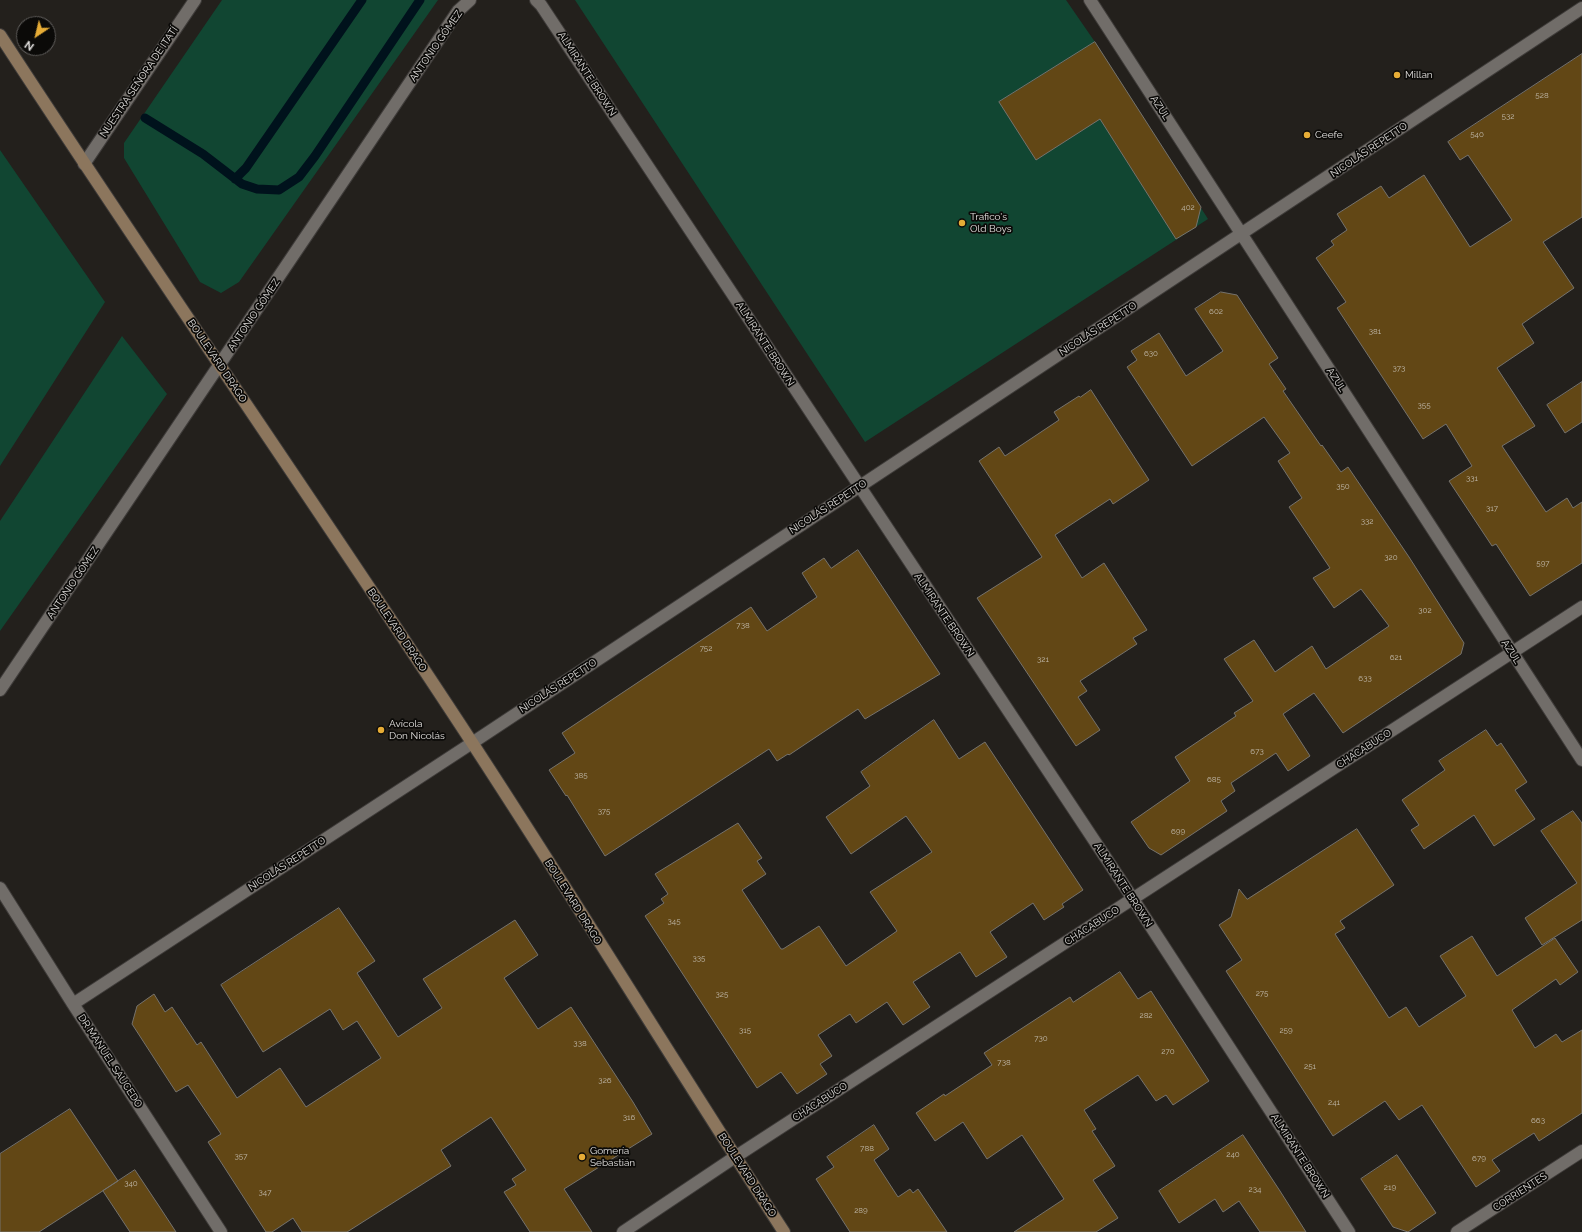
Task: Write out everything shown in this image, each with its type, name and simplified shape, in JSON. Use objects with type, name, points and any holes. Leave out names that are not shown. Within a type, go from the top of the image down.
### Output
[{"type":"main road","name":"BOULEVARD DRAGO","points":[[0,35],[84,164],[472,743],[784,1232]]},
{"type":"street","name":"NUESTRA SEÑORA DE ITATÍ","points":[[84,164],[195,0]]},
{"type":"street","name":"ANTONIO GÓMEZ","points":[[0,690],[458,11],[470,0]]},
{"type":"street","name":"ALMIRANTE BROWN","points":[[536,0],[541,5],[1133,899],[1349,1232]]},
{"type":"street","name":"AZUL","points":[[1090,0],[1582,760]]},
{"type":"street","name":"NICOLÁS REPETTO","points":[[73,1004],[472,743],[1582,8]]},
{"type":"street","name":"CHACABUCO","points":[[623,1232],[735,1157],[1582,608]]},
{"type":"street","name":"DR MANUEL SAUCEDO","points":[[0,888],[220,1232]]},
{"type":"street","name":"CORRIENTES","points":[[1457,1232],[1582,1151]]},
{"type":"green space","points":[[222,0],[438,0],[239,282],[221,293],[200,282],[124,158],[124,143]]},
{"type":"green space","name":"Trafico's Old Boys","points":[[575,0],[1066,0],[1095,42],[1208,219],[865,442]]},
{"type":"green space","points":[[0,150],[105,302],[0,466]]},
{"type":"green space","points":[[122,336],[167,394],[0,631],[0,521]]},
{"type":"building","points":[[1095,42],[1201,207],[1196,227],[1176,239],[1100,119],[1036,160],[999,102]]},
{"type":"building","points":[[1582,54],[1582,217],[1543,242],[1574,288],[1522,324],[1534,343],[1497,368],[1535,426],[1502,446],[1546,512],[1567,498],[1573,508],[1582,502],[1582,563],[1530,596],[1496,544],[1492,546],[1449,481],[1472,466],[1446,424],[1423,439],[1337,308],[1346,302],[1316,258],[1334,245],[1331,241],[1347,230],[1337,214],[1381,186],[1389,198],[1424,175],[1470,247],[1512,220],[1468,155],[1460,160],[1448,142]]},
{"type":"building","points":[[1221,292],[1237,295],[1278,358],[1269,364],[1286,389],[1283,391],[1341,472],[1348,467],[1409,557],[1464,643],[1461,654],[1343,733],[1314,693],[1283,714],[1310,756],[1288,771],[1276,753],[1231,783],[1235,791],[1221,801],[1227,811],[1161,855],[1149,848],[1131,822],[1190,781],[1175,757],[1236,716],[1234,713],[1253,701],[1224,659],[1254,640],[1275,672],[1312,646],[1326,669],[1389,626],[1361,589],[1334,608],[1313,578],[1330,568],[1289,507],[1302,498],[1278,461],[1290,453],[1264,417],[1192,466],[1127,367],[1137,360],[1131,351],[1159,333],[1186,376],[1223,351],[1195,309]]},
{"type":"building","points":[[1582,382],[1582,422],[1565,433],[1547,405]]},
{"type":"building","points":[[1091,390],[1149,480],[1113,504],[1110,499],[1055,535],[1082,578],[1104,563],[1147,630],[1133,638],[1137,644],[1080,681],[1087,691],[1078,697],[1100,730],[1076,746],[977,598],[1042,557],[979,461],[999,447],[1005,456],[1059,420],[1054,412]]},
{"type":"building","points":[[858,550],[940,674],[865,719],[858,709],[789,755],[788,754],[777,761],[769,749],[605,856],[567,795],[566,796],[549,770],[575,753],[562,733],[751,607],[767,631],[817,597],[802,573],[824,558],[831,568]]},
{"type":"building","points":[[934,720],[959,759],[985,742],[1083,890],[1062,904],[1064,907],[1044,920],[1033,903],[990,932],[1007,957],[976,977],[960,952],[913,982],[930,1007],[903,1025],[887,1002],[856,1023],[850,1014],[818,1035],[832,1056],[820,1064],[827,1074],[797,1094],[781,1072],[757,1088],[645,916],[664,903],[661,899],[668,894],[655,874],[738,823],[762,858],[757,861],[766,874],[742,890],[781,949],[819,926],[846,966],[897,931],[870,892],[932,852],[906,816],[851,854],[826,817],[870,786],[861,772]]},
{"type":"building","points":[[1486,730],[1497,746],[1501,743],[1527,782],[1515,790],[1535,819],[1494,846],[1474,815],[1424,849],[1411,830],[1419,825],[1402,800],[1445,770],[1439,761]]},
{"type":"building","points":[[1573,811],[1582,823],[1582,920],[1542,945],[1525,918],[1577,883],[1541,831]]},
{"type":"building","points":[[1357,829],[1394,885],[1340,921],[1345,928],[1335,934],[1389,1018],[1406,1007],[1419,1027],[1466,996],[1440,956],[1472,936],[1497,976],[1555,938],[1578,972],[1560,985],[1556,979],[1512,1010],[1535,1048],[1556,1034],[1562,1042],[1582,1030],[1582,1113],[1539,1141],[1534,1133],[1492,1160],[1500,1171],[1476,1187],[1422,1105],[1399,1120],[1385,1101],[1333,1136],[1226,971],[1242,960],[1219,925],[1231,917],[1239,889],[1247,899]]},
{"type":"building","points":[[339,908],[375,961],[357,973],[398,1037],[442,1008],[423,979],[515,920],[538,955],[504,978],[538,1029],[571,1007],[652,1134],[564,1189],[592,1232],[530,1232],[504,1192],[516,1185],[512,1179],[526,1170],[491,1117],[441,1150],[451,1166],[347,1232],[302,1232],[293,1218],[272,1232],[266,1232],[208,1142],[221,1134],[188,1085],[176,1092],[132,1024],[137,1006],[154,994],[165,1012],[172,1007],[197,1045],[201,1042],[237,1098],[280,1068],[306,1107],[381,1058],[357,1021],[343,1030],[330,1009],[263,1052],[221,985]]},
{"type":"building","points":[[1120,972],[1138,999],[1151,991],[1209,1081],[1173,1105],[1166,1095],[1156,1101],[1138,1075],[1084,1110],[1096,1129],[1092,1131],[1115,1166],[1093,1180],[1118,1218],[1096,1232],[1014,1232],[1064,1199],[1022,1135],[987,1159],[963,1122],[935,1141],[916,1113],[992,1065],[984,1053],[1070,997],[1073,1002]]},
{"type":"building","points":[[70,1109],[118,1181],[39,1232],[0,1232],[0,1154]]},
{"type":"building","points":[[874,1125],[889,1149],[874,1160],[898,1197],[910,1189],[913,1193],[918,1189],[947,1232],[850,1232],[816,1179],[834,1167],[827,1157]]},
{"type":"building","points":[[1243,1135],[1306,1232],[1260,1232],[1239,1201],[1223,1212],[1215,1199],[1179,1223],[1159,1191]]},
{"type":"building","points":[[1397,1155],[1436,1213],[1408,1232],[1393,1227],[1361,1179]]},
{"type":"building","points":[[135,1170],[176,1232],[130,1232],[103,1191]]},
{"type":"waterway","points":[[235,179],[246,168],[362,0]]},
{"type":"waterway","points":[[145,118],[203,154],[242,184],[257,189],[279,190],[299,177],[315,156],[420,0]]},
{"type":"place","name":"Millan","points":[[1397,75]]},
{"type":"place","name":"Ceefe","points":[[1307,135]]},
{"type":"place","name":"Trafico's Old Boys","points":[[962,223]]},
{"type":"place","name":"Avícola Don Nicolás","points":[[381,730]]},
{"type":"place","name":"Gomería Sebastián","points":[[582,1157]]}]
